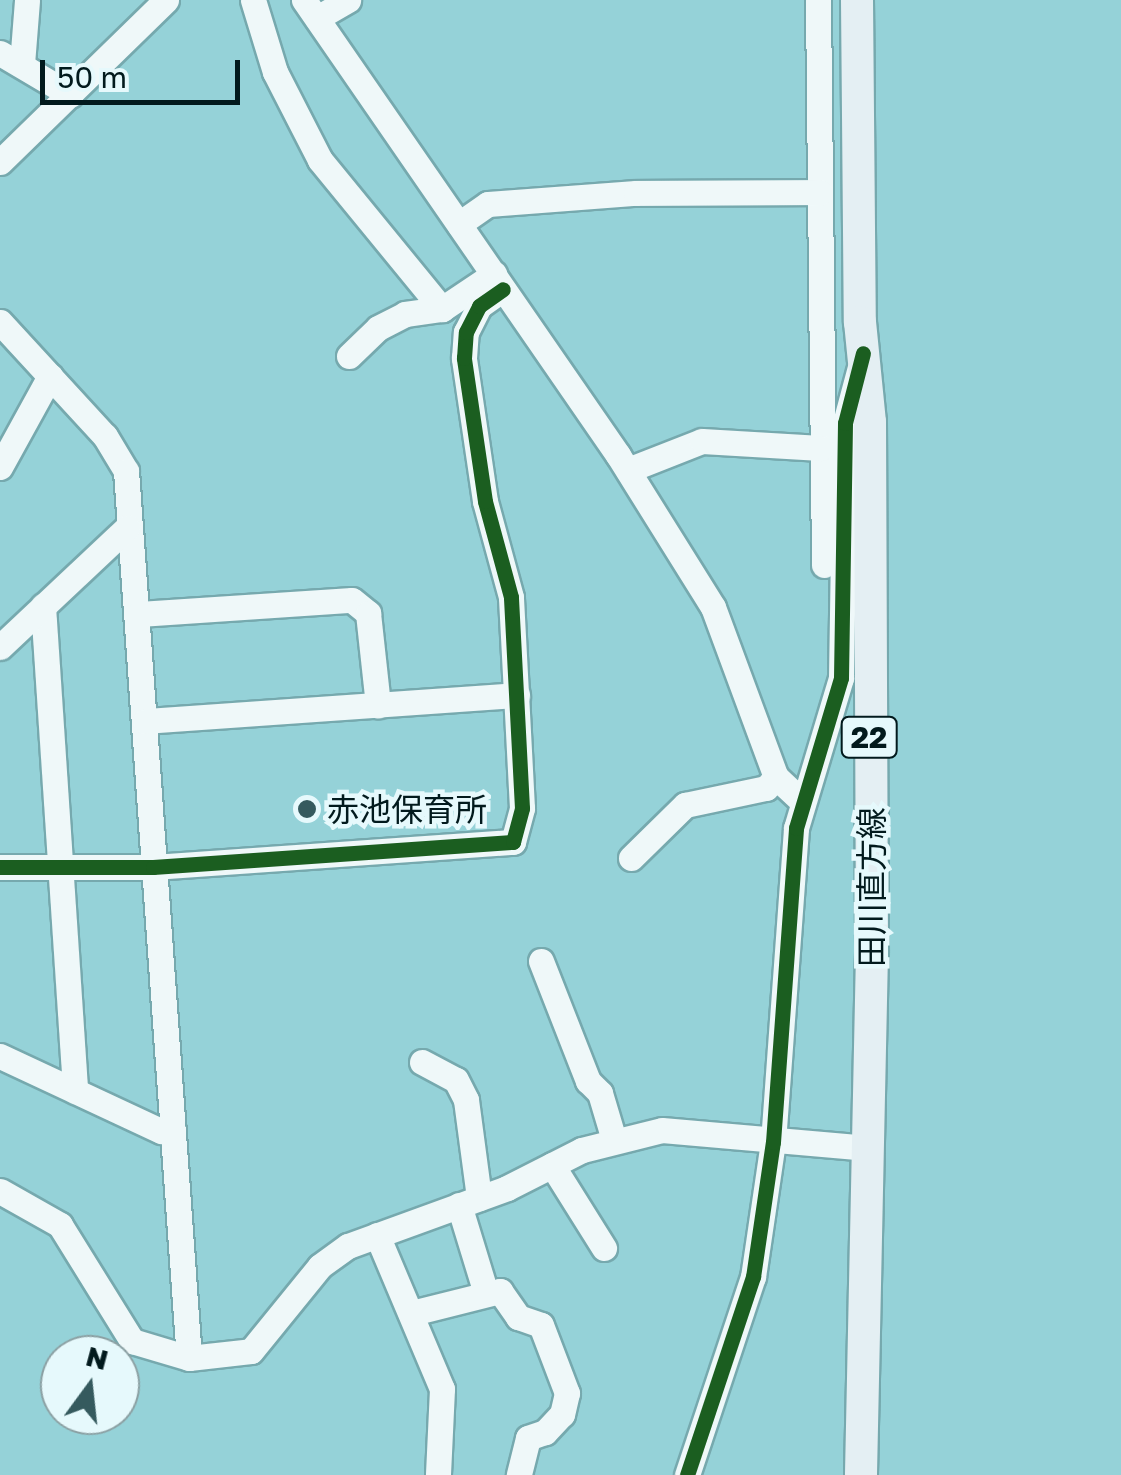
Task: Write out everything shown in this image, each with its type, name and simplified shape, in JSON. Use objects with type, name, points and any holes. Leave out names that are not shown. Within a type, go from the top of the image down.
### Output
[{"type":"main road","name":"田川直方線","points":[[857,0],[863,353],[870,422],[868,1148],[861,1475]]},
{"type":"street","points":[[27,0],[11,59],[71,95]]},
{"type":"street","points":[[0,162],[166,0]]},
{"type":"street","points":[[253,0],[275,72],[320,160],[442,309]]},
{"type":"street","points":[[348,0],[310,9],[628,470],[714,607],[776,777],[802,801]]},
{"type":"street","points":[[818,0],[821,448],[831,715]]},
{"type":"street","points":[[459,224],[488,204],[636,193],[820,192]]},
{"type":"street","points":[[349,356],[404,314],[442,309],[498,282]]},
{"type":"street","points":[[0,867],[153,867],[513,842],[522,808],[511,597],[485,501],[464,358],[466,332],[479,306],[498,282]]},
{"type":"street","points":[[0,322],[104,436],[126,471],[189,1358]]},
{"type":"street","points":[[687,1475],[754,1277],[773,1142],[802,801],[841,678],[845,422],[863,353]]},
{"type":"street","points":[[0,466],[50,376]]},
{"type":"street","points":[[628,470],[702,441],[821,448]]},
{"type":"street","points":[[0,647],[128,527]]},
{"type":"street","points":[[139,614],[352,600],[368,613],[378,705]]},
{"type":"street","points":[[44,606],[74,1091]]},
{"type":"street","points":[[145,721],[517,696]]},
{"type":"street","points":[[631,858],[685,804],[766,788],[776,777]]},
{"type":"street","points":[[541,961],[588,1081],[600,1093],[614,1140]]},
{"type":"street","points":[[0,1056],[161,1130],[173,1130]]},
{"type":"street","points":[[422,1062],[456,1080],[466,1100],[469,1202],[485,1290]]},
{"type":"street","points":[[0,1191],[60,1225],[132,1341],[189,1358],[251,1351],[320,1266],[378,1235],[469,1202],[614,1140],[662,1130],[868,1148]]},
{"type":"street","points":[[552,1165],[604,1248]]},
{"type":"street","points":[[378,1235],[442,1389],[438,1475]]},
{"type":"street","points":[[412,1314],[451,1307],[485,1290],[500,1291],[518,1318],[541,1325],[567,1393],[562,1414],[545,1432],[528,1438],[519,1475]]},
{"type":"cycle path","points":[[0,867],[153,867],[513,842],[522,808],[511,597],[485,501],[464,358],[466,332],[479,306],[503,289]]},
{"type":"cycle path","points":[[687,1475],[753,1277],[773,1142],[796,828],[841,678],[845,423],[863,353]]},
{"type":"place","name":"赤池保育所","points":[[307,809]]}]
